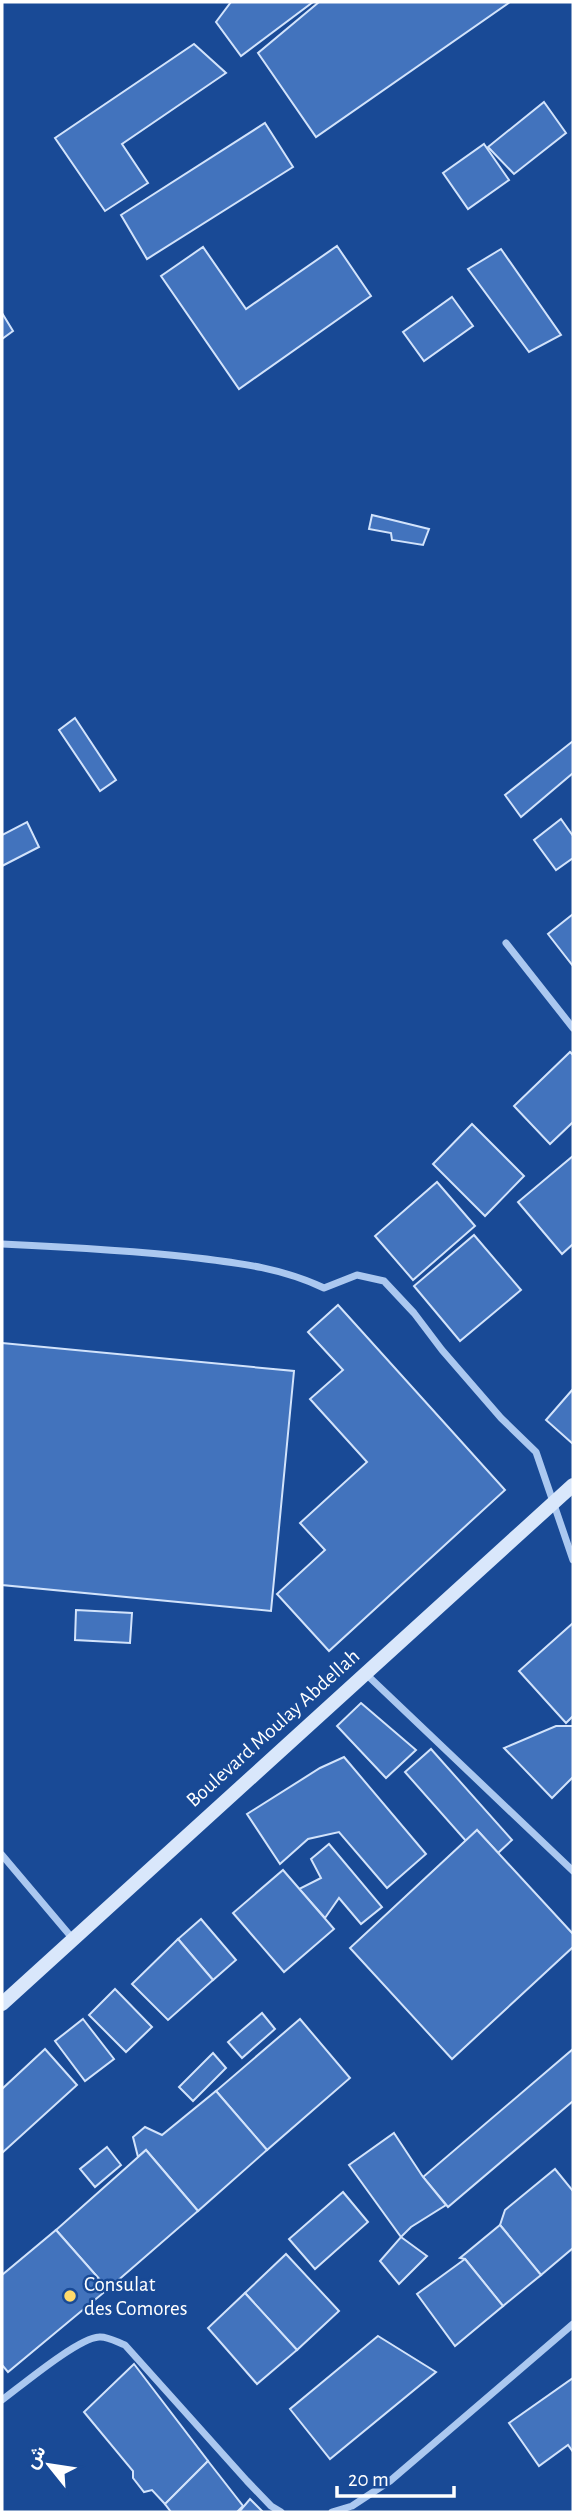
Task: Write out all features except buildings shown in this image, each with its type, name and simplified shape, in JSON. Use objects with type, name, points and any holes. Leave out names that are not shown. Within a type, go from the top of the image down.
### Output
[{"type":"main road","name":"Boulevard Moulay Abdellah","points":[[2,2004],[573,1485]]},
{"type":"street","points":[[506,943],[573,1028]]},
{"type":"street","points":[[2,1244],[116,1249],[257,1265],[300,1277],[324,1288],[357,1275],[384,1281],[500,1418],[536,1452],[573,1560]]},
{"type":"street","points":[[365,1673],[573,1871]]},
{"type":"street","points":[[2,1855],[73,1940]]},
{"type":"street","points":[[332,2512],[352,2506],[390,2481],[573,2324]]},
{"type":"street","points":[[2,2400],[81,2343],[99,2337],[125,2345],[247,2481],[271,2506],[281,2512]]},
{"type":"place","name":"Consulat des Comores","points":[[70,2296]]}]
